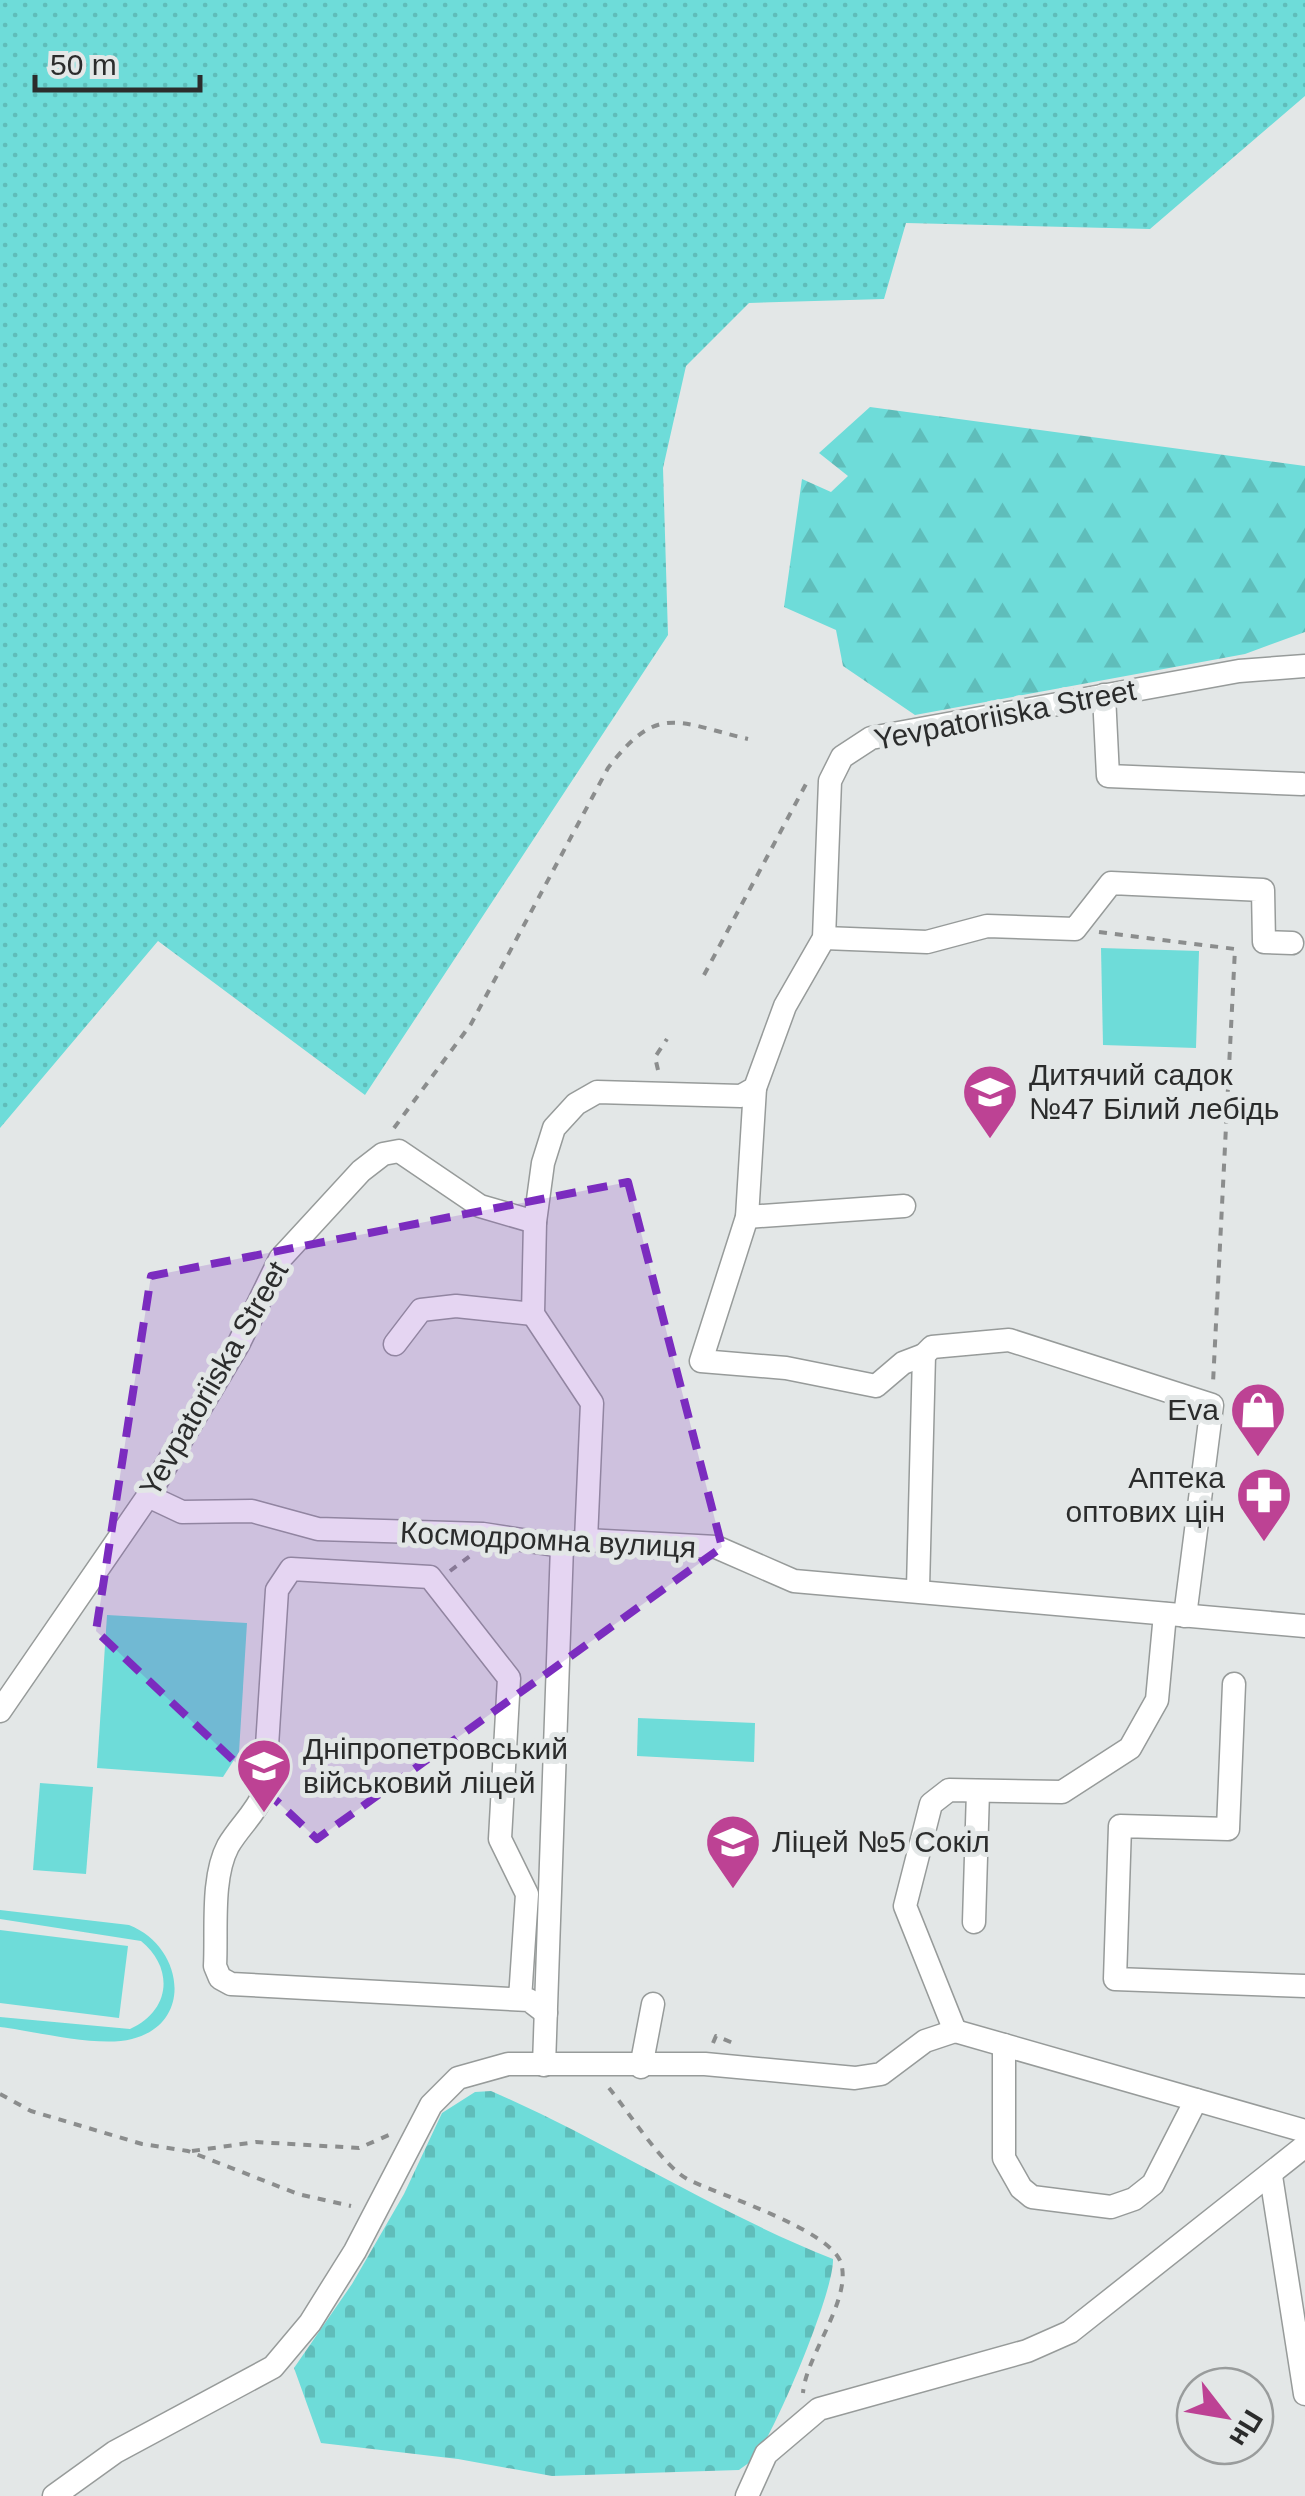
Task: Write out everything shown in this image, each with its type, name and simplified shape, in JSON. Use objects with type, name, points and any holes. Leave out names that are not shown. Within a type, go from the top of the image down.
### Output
[{"type":"street","name":"Yevpatoriiska Street","points":[[924,1355],[903,1363],[876,1386],[786,1368],[701,1361],[747,1217],[755,1088],[785,1006],[824,938],[830,781],[852,746],[871,738],[1239,671],[1305,666]]},
{"type":"street","points":[[1104,695],[1108,776],[1302,784]]},
{"type":"street","points":[[824,938],[927,942],[986,926],[1075,929],[1111,882],[1263,890],[1264,942],[1292,943]]},
{"type":"street","points":[[586,1540],[592,1403],[533,1314],[535,1222],[542,1163],[554,1128],[576,1104],[597,1092],[741,1096],[755,1088]]},
{"type":"street","name":"Yevpatoriiska Street","points":[[0,1711],[148,1496],[239,1343],[280,1259],[361,1172],[383,1154],[399,1151],[480,1206],[535,1222]]},
{"type":"street","points":[[747,1217],[904,1206]]},
{"type":"street","points":[[395,1344],[421,1310],[456,1306],[533,1314]]},
{"type":"street","points":[[918,1588],[924,1355],[932,1348],[1009,1340],[1212,1405],[1176,1615],[1157,1700],[1130,1748],[1062,1792],[949,1790],[932,1804],[905,1906],[955,2032]]},
{"type":"street","name":"Космодромна вулиця","points":[[148,1496],[182,1512],[252,1512],[318,1529],[477,1544],[562,1546],[586,1540],[716,1548],[794,1581],[918,1588],[1305,1626]]},
{"type":"street","points":[[544,2065],[562,1546]]},
{"type":"street","points":[[520,1999],[526,1894],[500,1839],[509,1678],[430,1577],[292,1569],[277,1590],[264,1793],[256,1813],[229,1844],[221,1865],[216,1966],[220,1978],[231,1984],[520,1999],[546,2013]]},
{"type":"street","points":[[1234,1684],[1228,1829],[1120,1826],[1115,1979],[1305,1986]]},
{"type":"street","points":[[974,1922],[978,1791]]},
{"type":"street","points":[[642,2067],[653,2004]]},
{"type":"street","points":[[54,2496],[115,2452],[273,2367],[310,2323],[421,2121],[458,2078],[508,2064],[705,2064],[856,2078],[881,2074],[926,2041],[955,2032],[1305,2132]]},
{"type":"street","points":[[1004,2045],[1004,2158],[1020,2188],[1032,2197],[1111,2206],[1134,2199],[1152,2184],[1196,2100]]},
{"type":"street","points":[[747,2496],[766,2454],[819,2408],[1028,2351],[1070,2332],[1272,2176],[1305,2146]]},
{"type":"street","points":[[1272,2176],[1305,2394]]},
{"type":"path","points":[[383,1142],[471,1024],[608,768],[635,733],[670,721],[748,739]]},
{"type":"path","points":[[704,975],[810,776]]},
{"type":"path","points":[[1075,929],[1235,949],[1212,1405]]},
{"type":"path","points":[[665,1094],[655,1056],[667,1039]]},
{"type":"path","points":[[590,2066],[684,2178],[736,2198],[816,2239],[831,2248],[841,2263],[840,2285],[804,2374],[800,2422]]},
{"type":"path","points":[[0,2094],[31,2110],[105,2133],[188,2151],[298,2194],[374,2212]]},
{"type":"path","points":[[188,2151],[256,2142],[359,2148],[421,2121]]},
{"type":"highlighted area","points":[[628,1182],[722,1547],[317,1839],[96,1631],[151,1276]]},
{"type":"green space","points":[[0,0],[1305,0],[1305,96],[1150,229],[906,223],[884,299],[749,303],[686,366],[663,468],[668,635],[365,1095],[158,941],[0,1128]]},
{"type":"green space","points":[[870,407],[1305,466],[1305,632],[1245,654],[915,715],[843,666],[836,630],[784,607],[802,479],[831,492],[848,476],[819,453]]},
{"type":"green space","points":[[1101,948],[1199,951],[1196,1048],[1103,1045]]},
{"type":"green space","points":[[107,1615],[247,1623],[239,1752],[223,1777],[97,1768]]},
{"type":"green space","points":[[638,1718],[755,1723],[754,1762],[637,1756]]},
{"type":"green space","points":[[40,1783],[93,1787],[86,1874],[33,1870]]},
{"type":"green space","points":[[0,1910],[129,1925],[147,1935],[170,1966],[173,2001],[166,2017],[152,2030],[118,2041],[0,2027],[0,2017],[130,2029],[153,2012],[160,2001],[163,1976],[152,1952],[141,1941],[0,1919]]},
{"type":"green space","points":[[0,1930],[128,1946],[119,2018],[0,2003]]},
{"type":"green space","points":[[491,2091],[746,2220],[833,2259],[815,2328],[791,2389],[757,2455],[739,2470],[552,2476],[458,2459],[321,2443],[294,2368],[352,2284],[404,2194],[442,2113],[475,2092]]},
{"type":"place","name":"Дитячий садок №47 Білий лебідь","points":[[990,1141]]},
{"type":"place","name":"Eva","points":[[1258,1459]]},
{"type":"place","name":"Аптека оптових цін","points":[[1264,1544]]},
{"type":"place","name":"Дніпропетровський військовий ліцей","points":[[264,1815]]},
{"type":"place","name":"Ліцей №5 Сокіл","points":[[733,1891]]}]
